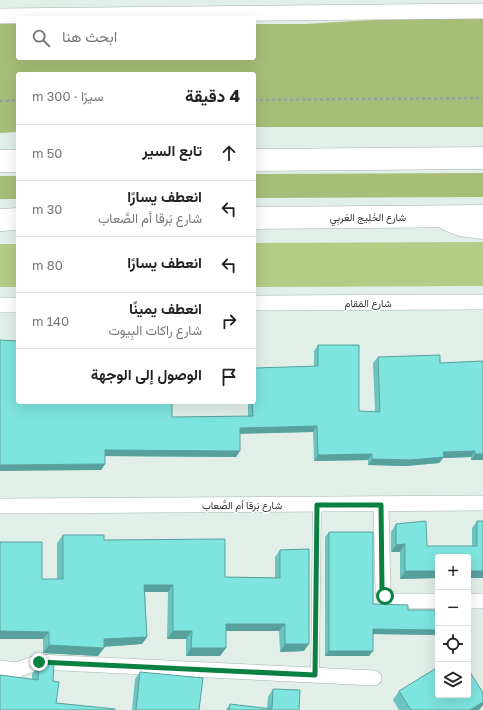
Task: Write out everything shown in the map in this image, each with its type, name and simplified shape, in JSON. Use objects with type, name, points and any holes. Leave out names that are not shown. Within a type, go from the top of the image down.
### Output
[{"type":"main road","points":[[256,160],[483,158]]},
{"type":"main road","points":[[0,161],[16,161]]},
{"type":"main road","points":[[441,216],[461,225],[483,228]]},
{"type":"main road","name":"شارع الخَلِيج العَربِي","points":[[256,218],[483,216]]},
{"type":"main road","points":[[0,220],[16,219]]},
{"type":"street","points":[[0,16],[483,11]]},
{"type":"street","name":"شارع المَقام","points":[[256,303],[483,302]]},
{"type":"street","points":[[0,305],[16,305]]},
{"type":"street","name":"شارع بَرقا أم الصَّعاب","points":[[0,506],[381,505],[483,503]]},
{"type":"street","points":[[381,505],[382,588],[385,596],[396,601],[435,601]]},
{"type":"street","points":[[471,601],[483,601]]},
{"type":"street","points":[[0,668],[17,670],[39,662],[374,678]]},
{"type":"lane","points":[[315,675],[317,505]]},
{"type":"path","points":[[256,100],[483,98]]},
{"type":"path","points":[[0,101],[16,100]]},
{"type":"green space","points":[[422,17],[483,17],[483,127],[256,127],[256,72],[16,72],[16,132],[0,133],[0,21],[16,23],[16,60],[256,60],[256,24],[305,24]]},
{"type":"green space","points":[[483,173],[483,197],[256,198],[256,174]]},
{"type":"green space","points":[[0,176],[16,176],[16,199],[0,199]]},
{"type":"green space","points":[[483,242],[483,286],[256,287],[256,243]]},
{"type":"green space","points":[[0,244],[16,244],[16,287],[0,287]]},
{"type":"building","points":[[0,340],[16,341],[16,404],[172,404],[172,417],[253,416],[252,404],[256,404],[256,368],[318,366],[318,345],[359,345],[359,411],[380,412],[378,357],[440,355],[440,363],[483,361],[483,454],[475,454],[475,451],[443,452],[444,457],[410,460],[372,459],[372,454],[318,455],[317,426],[240,428],[240,451],[105,450],[105,464],[0,465]]},
{"type":"building","points":[[426,521],[427,546],[477,546],[477,521],[483,521],[483,571],[471,571],[471,554],[435,554],[435,571],[405,571],[405,544],[396,545],[396,524]]},
{"type":"building","points":[[329,532],[373,532],[373,604],[408,605],[408,610],[435,610],[435,630],[373,629],[373,651],[329,651]]},
{"type":"building","points":[[63,535],[104,535],[104,540],[225,539],[225,577],[280,578],[280,550],[309,549],[309,644],[285,644],[285,624],[226,624],[226,648],[191,648],[192,631],[173,631],[173,585],[144,585],[147,637],[104,639],[104,648],[49,645],[49,632],[0,631],[0,542],[42,542],[42,579],[63,579]]},
{"type":"building","points":[[47,662],[54,662],[53,681],[59,682],[56,703],[115,710],[0,710],[0,675],[38,680],[39,665]]},
{"type":"building","points":[[435,669],[435,698],[471,698],[471,674],[483,693],[483,702],[470,710],[411,710],[399,691]]},
{"type":"building","points":[[140,672],[203,678],[199,710],[136,710]]},
{"type":"building","points":[[273,689],[300,690],[299,710],[229,710],[230,704],[272,709]]},
{"type":"route","points":[[39,662],[315,675],[317,505],[381,505],[382,588],[385,596]]}]
